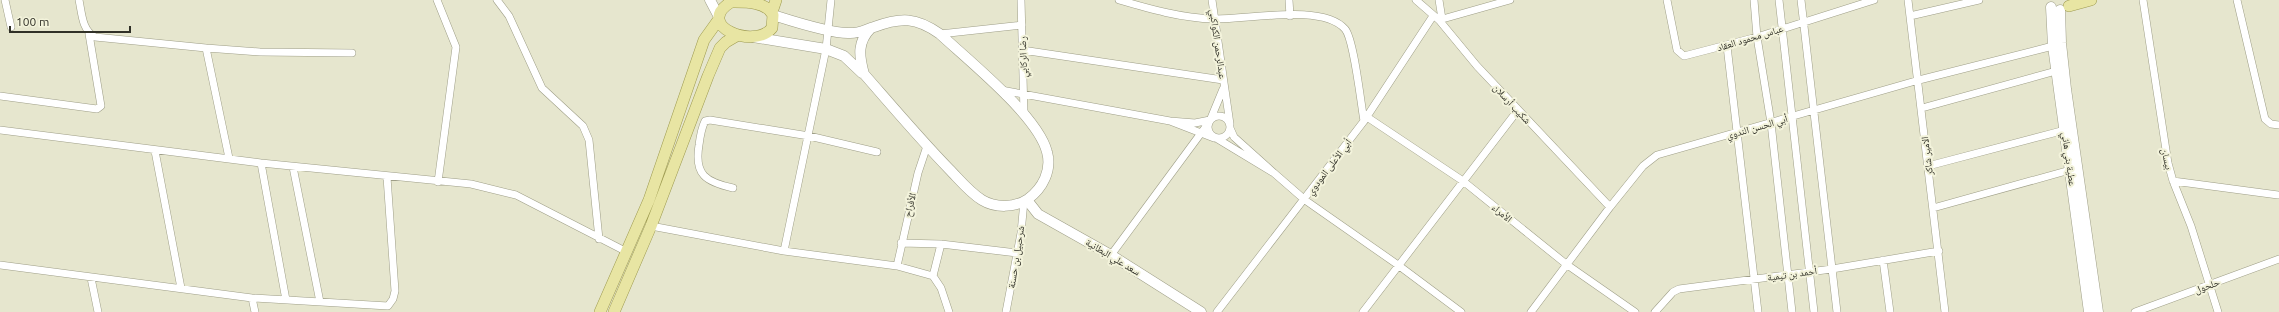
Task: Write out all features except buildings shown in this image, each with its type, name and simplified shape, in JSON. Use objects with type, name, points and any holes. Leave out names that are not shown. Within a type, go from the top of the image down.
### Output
[{"type":"main road","points":[[600,312],[649,200],[695,70],[704,40],[719,18],[722,10],[731,2],[747,1],[766,7],[772,14],[829,30],[856,33],[902,19],[915,20],[928,25],[940,34],[1024,114],[1044,142],[1048,153],[1048,166],[1045,180],[1038,190],[1025,201],[1006,206],[994,205],[983,200],[927,146],[864,74],[844,56],[826,49],[738,35],[723,28],[719,18],[710,0]]},
{"type":"main road","points":[[753,37],[769,32],[773,24],[772,14],[776,0]]},
{"type":"main road","points":[[2091,0],[2060,5],[2061,43],[2066,89],[2098,312]]},
{"type":"main road","name":"عطية بني هاني","points":[[2060,5],[2053,46],[2089,312]]},
{"type":"main road","points":[[864,74],[860,63],[860,43],[871,28]]},
{"type":"main road","points":[[614,312],[651,226],[720,48],[726,42],[738,35]]},
{"type":"main road","points":[[695,70],[708,76]]},
{"type":"main road","name":"سعد علي البطانية","points":[[1025,201],[1038,214],[1111,255],[1201,312]]},
{"type":"street","points":[[5,0],[11,27]]},
{"type":"street","points":[[0,96],[97,109],[101,106],[89,34],[84,25],[79,0]]},
{"type":"street","points":[[437,0],[456,48],[438,182]]},
{"type":"street","points":[[496,0],[509,16],[542,88],[583,126],[589,140],[600,238]]},
{"type":"street","points":[[784,251],[826,49],[831,0]]},
{"type":"street","name":"رضا الركابي","points":[[1021,0],[1024,114]]},
{"type":"street","points":[[1119,0],[1170,14],[1214,19],[1313,15],[1335,21],[1346,30],[1366,119]]},
{"type":"street","name":"عبدالرحمن الكواكبي","points":[[1212,0],[1223,89],[1230,126]]},
{"type":"street","points":[[1289,0],[1290,16]]},
{"type":"street","name":"شكيب أرسلان","points":[[1416,0],[1438,18],[1477,66],[1610,207]]},
{"type":"street","points":[[1439,0],[1438,18],[1510,0]]},
{"type":"street","name":"عباس محمود العقاد","points":[[1667,0],[1680,54],[1684,56],[1690,56],[1727,46],[1874,0]]},
{"type":"street","points":[[1754,0],[1757,37],[1771,124],[1792,312]]},
{"type":"street","points":[[1779,0],[1781,29],[1794,116],[1814,312]]},
{"type":"street","points":[[1801,0],[1815,109],[1837,312]]},
{"type":"street","name":"الامير شاكر","points":[[1908,0],[1919,80],[1945,312]]},
{"type":"street","points":[[1910,16],[1979,0]]},
{"type":"street","name":"بيسان","points":[[2143,0],[2163,139],[2172,181],[2191,226],[2211,284],[2218,312]]},
{"type":"street","points":[[2237,0],[2265,120],[2271,124],[2279,125]]},
{"type":"street","name":"أبي الأعلى المودوي","points":[[1217,312],[1305,200],[1366,119],[1438,18]]},
{"type":"street","points":[[940,34],[1022,25]]},
{"type":"street","points":[[89,34],[95,37],[260,52],[352,53]]},
{"type":"street","points":[[1727,46],[1758,312]]},
{"type":"street","name":"أبي الحسن الندوي","points":[[1531,312],[1610,207],[1643,166],[1657,155],[1771,124],[1815,109],[1919,80],[2053,46]]},
{"type":"street","points":[[206,48],[229,158]]},
{"type":"street","points":[[1022,50],[1223,80]]},
{"type":"street","points":[[1922,108],[2056,70]]},
{"type":"street","name":"عبدالرحمن الكواكبي","points":[[1111,255],[1203,133],[1210,121],[1223,89]]},
{"type":"street","points":[[999,90],[1024,93],[1170,121],[1196,123],[1210,121],[1222,116],[1230,126],[1234,137],[1305,200],[1398,265],[1461,312]]},
{"type":"street","points":[[1363,312],[1518,110]]},
{"type":"street","name":"الأمراء","points":[[1366,119],[1463,181],[1566,264],[1635,312]]},
{"type":"street","points":[[733,188],[718,184],[702,175],[698,170],[698,149],[705,121],[710,120],[809,136],[877,152]]},
{"type":"street","points":[[1170,121],[1215,138],[1274,173]]},
{"type":"street","points":[[1210,121],[1208,132],[1215,138]]},
{"type":"street","points":[[1215,138],[1225,136],[1230,126]]},
{"type":"street","points":[[0,130],[155,151],[229,158],[294,167],[471,184],[516,195],[627,252]]},
{"type":"street","points":[[1928,166],[2065,130]]},
{"type":"street","name":"الأفراح","points":[[897,266],[918,173],[927,146]]},
{"type":"street","points":[[155,151],[181,288]]},
{"type":"street","points":[[261,163],[286,300]]},
{"type":"street","points":[[294,167],[320,302]]},
{"type":"street","points":[[1934,208],[2070,170]]},
{"type":"street","points":[[0,265],[252,298],[382,307],[388,306],[393,299],[395,291],[387,176]]},
{"type":"street","points":[[2172,181],[2278,194]]},
{"type":"street","name":"شرحبيل بن حسنة","points":[[1006,312],[1025,201]]},
{"type":"street","points":[[651,226],[784,251],[897,266],[933,276],[941,288],[949,312]]},
{"type":"street","points":[[901,243],[941,244],[1017,252]]},
{"type":"street","points":[[933,276],[941,244]]},
{"type":"street","name":"أحمد بن تيمية","points":[[1655,312],[1676,290],[1832,269],[1939,251]]},
{"type":"street","name":"حلحول","points":[[2135,312],[2279,259]]},
{"type":"street","points":[[1883,260],[1890,312]]},
{"type":"street","points":[[91,278],[98,312]]},
{"type":"street","points":[[252,298],[255,312]]}]
